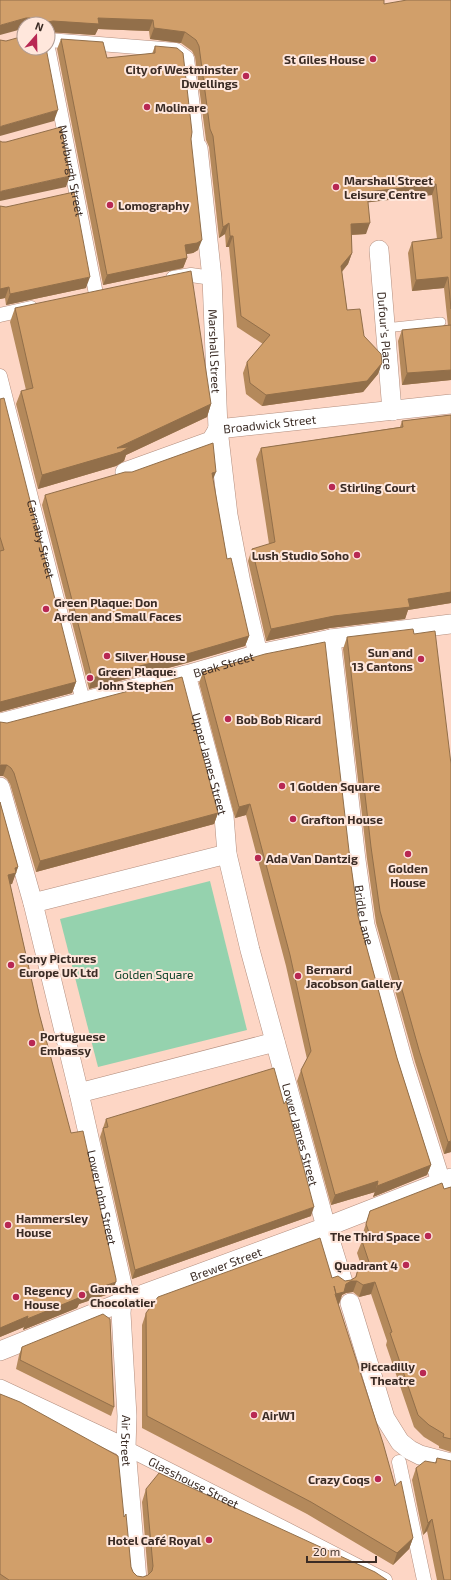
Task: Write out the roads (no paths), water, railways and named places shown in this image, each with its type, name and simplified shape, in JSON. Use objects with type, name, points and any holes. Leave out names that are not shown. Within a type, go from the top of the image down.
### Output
[{"type":"street","name":"Marshall Street","points":[[56,41],[176,50],[187,58],[212,278],[218,429],[228,516],[236,559],[258,654]]},
{"type":"street","name":"Newburgh Street","points":[[50,56],[96,294]]},
{"type":"street","points":[[48,131],[64,127]]},
{"type":"street","points":[[62,196],[77,193]]},
{"type":"street","name":"Dufour's Place","points":[[379,250],[392,411]]},
{"type":"street","points":[[162,281],[191,275],[212,278]]},
{"type":"street","points":[[81,297],[111,291]]},
{"type":"street","points":[[0,315],[44,305]]},
{"type":"street","name":"Carnaby Street","points":[[0,376],[15,463],[32,499],[83,701]]},
{"type":"street","name":"Broadwick Street","points":[[118,474],[211,441],[218,429],[451,404]]},
{"type":"street","points":[[32,499],[47,495]]},
{"type":"street","name":"Beak Street","points":[[0,722],[186,675],[258,654],[331,639],[451,627]]},
{"type":"street","name":"Bridle Lane","points":[[331,639],[356,860],[365,925],[404,1065],[446,1180]]},
{"type":"street","name":"Upper James Street","points":[[186,675],[224,816],[227,834],[227,854]]},
{"type":"street","points":[[0,787],[33,903],[79,1093],[275,1042],[250,950],[227,854],[33,903]]},
{"type":"street","name":"Lower James Street","points":[[275,1042],[326,1227],[343,1282]]},
{"type":"street","name":"Lower John Street","points":[[79,1093],[123,1289],[122,1302]]},
{"type":"street","name":"Brewer Street","points":[[0,1351],[122,1302],[326,1227],[446,1180]]},
{"type":"street","name":"Air Street","points":[[122,1302],[121,1313],[127,1416],[126,1448],[137,1580]]},
{"type":"street","points":[[350,1303],[385,1418],[400,1442],[410,1450],[420,1455],[451,1463]]},
{"type":"street","name":"Glasshouse Street","points":[[0,1389],[126,1448],[385,1580]]},
{"type":"street","points":[[399,1462],[424,1580]]},
{"type":"lane","points":[[385,328],[441,322]]},
{"type":"place","name":"St Giles House","points":[[373,59]]},
{"type":"place","name":"City of Westminster Dwellings","points":[[246,76]]},
{"type":"place","name":"Molinare","points":[[147,107]]},
{"type":"place","name":"Marshall Street Leisure Centre","points":[[336,187]]},
{"type":"place","name":"Lomography","points":[[110,205]]},
{"type":"place","name":"Stirling Court","points":[[332,487]]},
{"type":"place","name":"Lush Studio Soho","points":[[357,555]]},
{"type":"place","name":"Green Plaque: Don Arden and Small Faces","points":[[46,609]]},
{"type":"place","name":"Silver House","points":[[107,656]]},
{"type":"place","name":"Sun and 13 Cantons","points":[[421,659]]},
{"type":"place","name":"Green Plaque: John Stephen","points":[[90,678]]},
{"type":"place","name":"Bob Bob Ricard","points":[[228,719]]},
{"type":"place","name":"1 Golden Square","points":[[282,786]]},
{"type":"place","name":"Grafton House","points":[[293,819]]},
{"type":"place","name":"Golden House","points":[[408,854]]},
{"type":"place","name":"Ada Van Dantzig","points":[[258,858]]},
{"type":"place","name":"Sony Pictures Europe UK Ltd","points":[[11,965]]},
{"type":"place","name":"Bernard Jacobson Gallery","points":[[298,976]]},
{"type":"place","name":"Portuguese Embassy","points":[[32,1043]]},
{"type":"place","name":"Hammersley House","points":[[8,1225]]},
{"type":"place","name":"The Third Space","points":[[428,1236]]},
{"type":"place","name":"Quadrant 4","points":[[406,1265]]},
{"type":"place","name":"Ganache Chocolatier","points":[[82,1295]]},
{"type":"place","name":"Regency House","points":[[16,1297]]},
{"type":"place","name":"Piccadilly Theatre","points":[[423,1373]]},
{"type":"place","name":"AirW1","points":[[254,1415]]},
{"type":"place","name":"Crazy Coqs","points":[[378,1479]]},
{"type":"place","name":"Hotel Café Royal","points":[[209,1540]]},
{"type":"park label","name":"Golden Square","points":[[154,974]]}]
